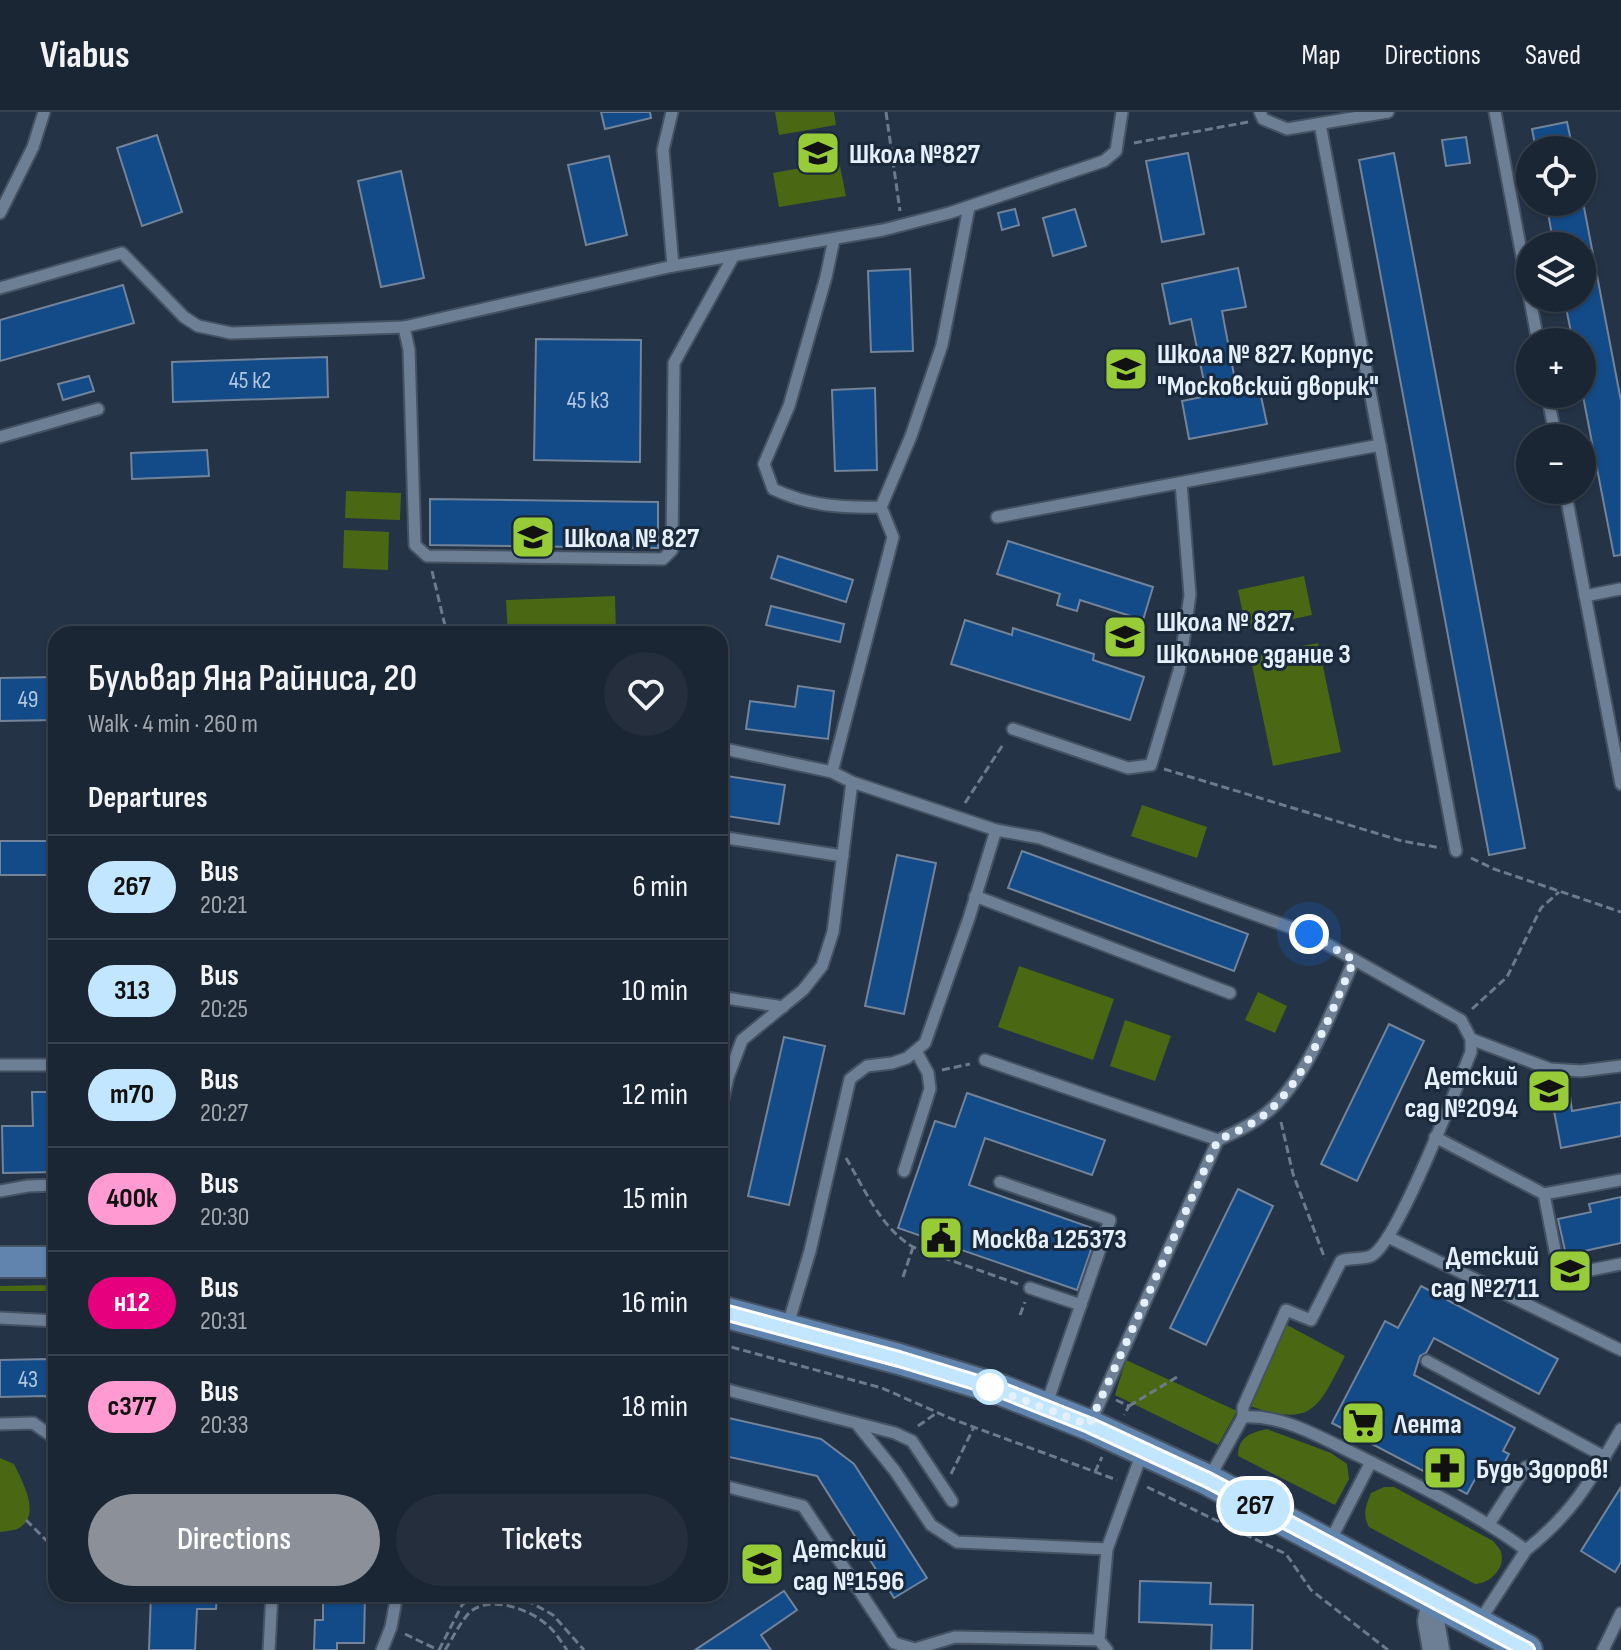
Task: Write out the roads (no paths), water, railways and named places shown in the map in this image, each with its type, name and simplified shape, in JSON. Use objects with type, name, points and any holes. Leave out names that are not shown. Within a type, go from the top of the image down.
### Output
[{"type":"main road","points":[[0,1262],[48,1262]]},
{"type":"main road","points":[[728,1313],[899,1359],[1046,1407],[1144,1448],[1527,1650]]},
{"type":"street","points":[[1435,1601],[1431,1621],[1436,1650]]},
{"type":"lane","points":[[0,213],[33,147],[44,112]]},
{"type":"lane","points":[[672,112],[663,150],[673,266]]},
{"type":"lane","points":[[0,288],[122,253],[184,317],[198,326],[231,333],[404,327],[673,266],[834,239],[969,207],[1104,161],[1116,151],[1122,112]]},
{"type":"lane","points":[[1262,115],[1287,129],[1388,112]]},
{"type":"lane","points":[[1495,112],[1535,328]]},
{"type":"lane","points":[[1320,124],[1456,851]]},
{"type":"lane","points":[[832,772],[893,537],[881,507],[911,436],[942,345],[969,207]]},
{"type":"lane","points":[[834,239],[789,406],[764,464],[773,489],[798,501],[836,508],[881,507]]},
{"type":"lane","points":[[404,327],[409,350],[415,545],[427,556],[663,559],[672,550],[674,363],[733,257]]},
{"type":"lane","points":[[0,437],[98,409]]},
{"type":"lane","points":[[997,517],[1380,445]]},
{"type":"lane","points":[[1013,729],[1128,768],[1151,765],[1179,671],[1190,595],[1181,483]]},
{"type":"lane","points":[[1568,504],[1621,784]]},
{"type":"lane","points":[[1585,596],[1620,589]]},
{"type":"lane","points":[[728,750],[832,772],[852,782],[996,830],[1040,838],[1309,934],[1461,1020],[1471,1039],[1471,1052],[1384,1245],[1371,1257],[1341,1261],[1311,1320],[1286,1310],[1243,1407],[1243,1417],[1208,1480]]},
{"type":"lane","points":[[728,1069],[742,1040],[803,990],[822,966],[833,932],[852,782]]},
{"type":"lane","points":[[787,1329],[810,1251],[850,1079],[867,1066],[907,1058],[925,1043],[996,830]]},
{"type":"lane","points":[[728,838],[843,856]]},
{"type":"lane","points":[[975,896],[1230,993]]},
{"type":"lane","points":[[1089,1425],[1218,1140],[1243,1129],[1276,1103],[1297,1077],[1354,960]]},
{"type":"lane","points":[[728,998],[783,1007]]},
{"type":"lane","points":[[1471,1039],[1550,1069],[1581,1071],[1621,1066]]},
{"type":"lane","points":[[904,1171],[929,1097],[928,1073],[916,1051]]},
{"type":"lane","points":[[985,1060],[1218,1140]]},
{"type":"lane","points":[[0,1065],[48,1065]]},
{"type":"lane","points":[[1435,1137],[1544,1194],[1621,1180]]},
{"type":"lane","points":[[1000,1182],[1110,1220],[1046,1407]]},
{"type":"lane","points":[[0,1191],[48,1185]]},
{"type":"lane","points":[[1544,1194],[1560,1276],[1621,1264]]},
{"type":"lane","points":[[1388,1237],[1621,1350]]},
{"type":"lane","points":[[1030,1288],[1081,1305]]},
{"type":"lane","points":[[0,1318],[48,1321]]},
{"type":"lane","points":[[1427,1361],[1605,1457]]},
{"type":"lane","points":[[728,1390],[902,1436],[912,1441],[952,1501]]},
{"type":"lane","points":[[1243,1417],[1264,1417],[1300,1429],[1371,1462],[1489,1524],[1526,1550]]},
{"type":"lane","points":[[0,1424],[33,1423],[48,1433]]},
{"type":"lane","points":[[856,1423],[895,1471],[931,1525],[957,1542],[1107,1549]]},
{"type":"lane","points":[[1479,1622],[1526,1550],[1564,1516],[1621,1429]]},
{"type":"lane","points":[[1107,1650],[1099,1640],[1107,1549],[1144,1448]]},
{"type":"lane","points":[[1329,1544],[1371,1462]]},
{"type":"lane","points":[[1489,1524],[1526,1467]]},
{"type":"lane","points":[[728,1487],[803,1506],[894,1643],[915,1649],[955,1637],[975,1644],[1099,1640]]},
{"type":"lane","points":[[269,1650],[272,1602]]},
{"type":"lane","points":[[382,1650],[391,1627],[396,1602]]},
{"type":"lane","points":[[1603,1650],[1621,1613]]},
{"type":"place","name":"Школа №827","points":[[818,153]]},
{"type":"place","name":"Школа № 827. Корпус \"Московский дворик\"","points":[[1126,369]]},
{"type":"place","name":"Школа № 827","points":[[533,537]]},
{"type":"place","name":"Школа № 827. Школьное здание 3","points":[[1125,637]]},
{"type":"place","name":"Детский сад №2094","points":[[1549,1091]]},
{"type":"place","name":"Москва 125373","points":[[941,1238]]},
{"type":"place","name":"Детский сад №2711","points":[[1570,1271]]},
{"type":"place","name":"Лента","points":[[1363,1423]]},
{"type":"place","name":"Будь Здоров!","points":[[1445,1468]]},
{"type":"place","name":"Детский сад №1596","points":[[762,1564]]}]
